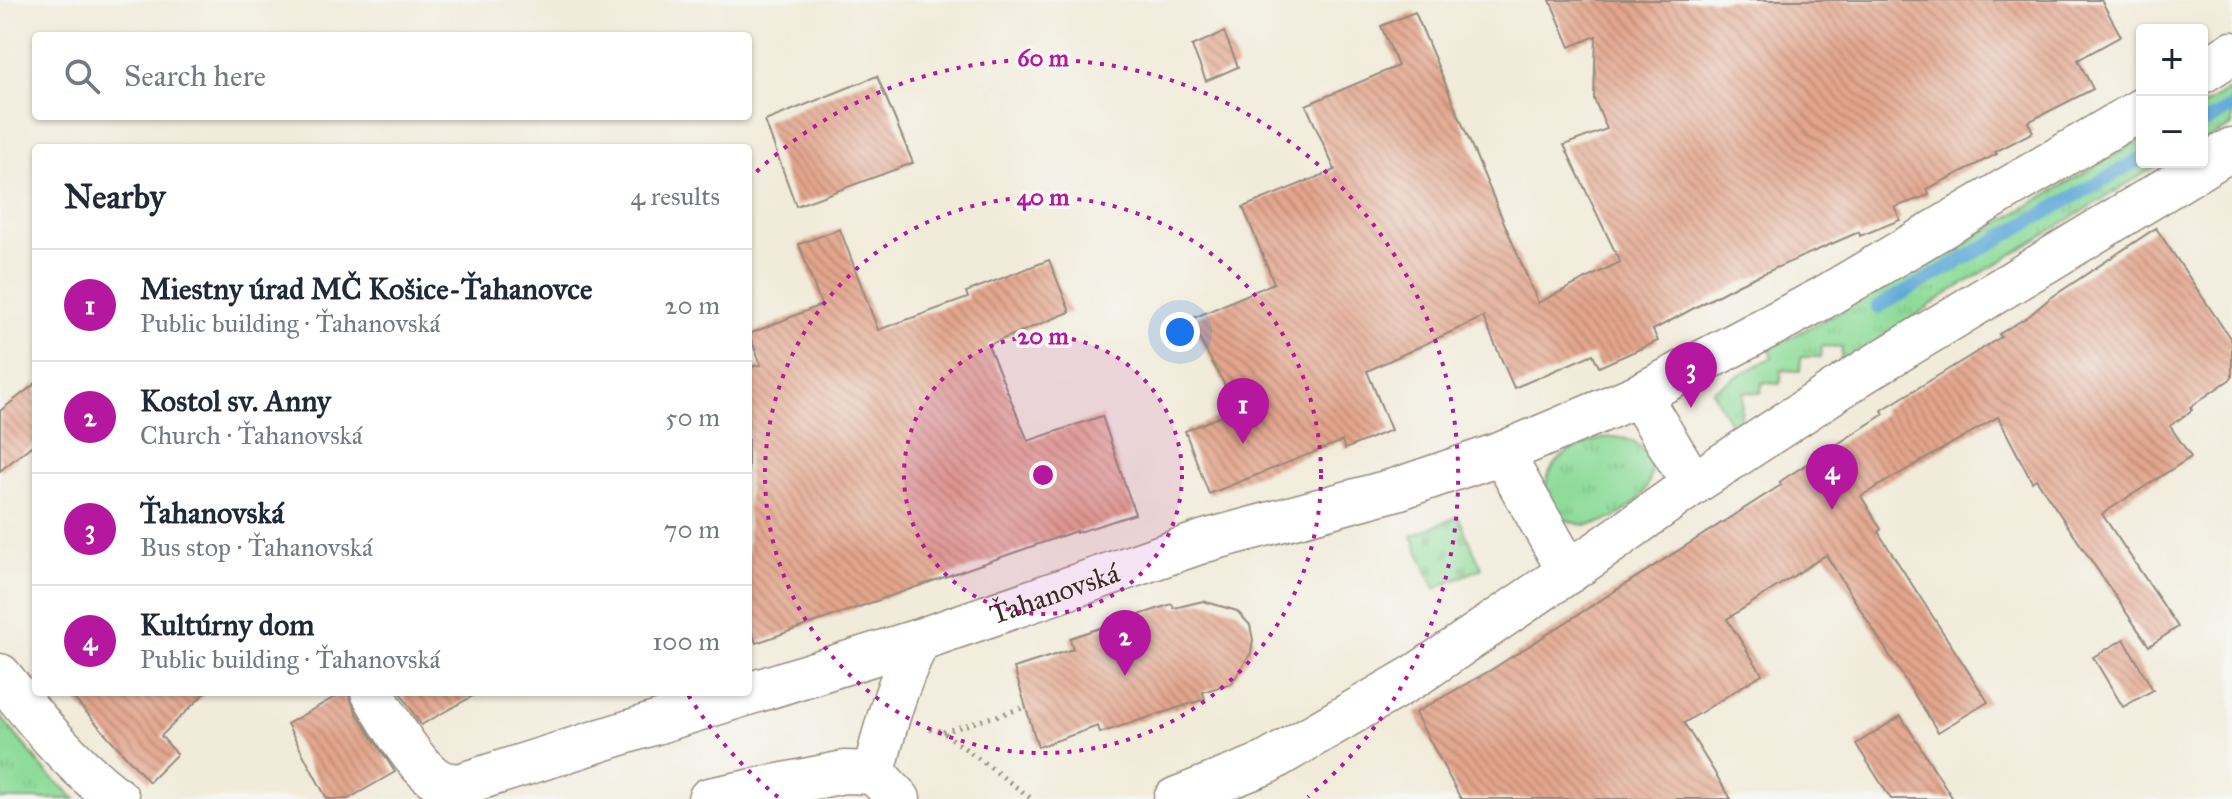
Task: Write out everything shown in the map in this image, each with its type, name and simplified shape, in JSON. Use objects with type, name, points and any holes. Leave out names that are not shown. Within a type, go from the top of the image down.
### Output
[{"type":"street","points":[[2208,68],[2232,53]]},
{"type":"street","name":"Ťahanovská","points":[[752,693],[919,640],[1205,541],[1397,489],[1502,453],[1639,395],[1821,299],[2136,113]]},
{"type":"street","points":[[1175,799],[1266,763],[1415,676],[1693,484],[1864,372],[2232,149]]},
{"type":"street","points":[[1639,395],[1693,484]]},
{"type":"street","points":[[1502,453],[1569,572]]},
{"type":"street","points":[[709,799],[844,772],[886,786],[899,679],[919,640]]},
{"type":"street","points":[[0,675],[32,716],[99,785],[118,799]]},
{"type":"street","name":"Ťahanovská","points":[[374,696],[393,729],[428,772],[442,782],[459,785],[741,696]]},
{"type":"path","points":[[1026,707],[943,732],[1032,799]]},
{"type":"green space","points":[[2232,89],[2232,126],[2208,139],[2208,103]]},
{"type":"green space","points":[[2136,143],[2136,168],[2153,168],[1944,296],[1841,366],[1842,347],[1822,346],[1821,357],[1801,357],[1800,371],[1782,370],[1780,384],[1762,383],[1761,393],[1744,392],[1739,432],[1736,434],[1712,391],[1772,357],[1769,349],[1925,266]]},
{"type":"green space","points":[[1609,437],[1632,441],[1646,454],[1651,473],[1648,484],[1635,503],[1615,517],[1592,524],[1570,521],[1558,513],[1545,495],[1551,470],[1557,461],[1575,448]]},
{"type":"green space","points":[[1458,516],[1482,568],[1435,589],[1412,536]]},
{"type":"green space","points":[[0,716],[47,773],[76,799],[0,799]]},
{"type":"building","points":[[1550,0],[2101,0],[2121,36],[2078,60],[2093,89],[2028,122],[2033,132],[1927,189],[1929,195],[1895,207],[1900,220],[1860,236],[1859,232],[1739,284],[1653,330],[1658,341],[1599,367],[1593,354],[1514,388],[1483,317],[1367,371],[1391,430],[1345,449],[1342,441],[1209,494],[1185,431],[1238,409],[1189,320],[1274,283],[1243,207],[1335,170],[1306,105],[1398,66],[1381,26],[1415,12],[1538,303],[1620,262],[1564,145],[1607,129],[1594,99],[1596,36],[1570,47]]},
{"type":"building","points":[[1224,32],[1238,67],[1206,81],[1192,46]]},
{"type":"building","points":[[877,76],[913,163],[796,206],[765,121]]},
{"type":"building","points":[[2156,228],[2232,341],[2232,378],[2190,407],[2192,410],[2170,426],[2191,457],[2102,514],[2178,627],[2149,646],[2036,479],[2032,482],[1998,417],[1861,496],[1881,529],[1878,532],[1988,702],[1938,732],[1826,555],[1727,619],[1762,674],[1684,723],[1731,799],[1461,799],[1415,713],[1491,670],[1781,485],[1779,482],[1884,414],[1882,410],[2001,337],[1999,334]]},
{"type":"building","points":[[840,229],[878,330],[968,298],[966,292],[1049,260],[1070,312],[988,345],[1028,441],[1102,416],[1135,514],[1076,531],[756,643],[752,632],[752,366],[761,365],[752,342],[752,333],[821,305],[799,244]]},
{"type":"building","points":[[32,386],[32,445],[0,471],[0,411]]},
{"type":"building","points":[[1203,601],[1237,611],[1250,625],[1253,640],[1251,653],[1232,683],[1203,692],[1205,699],[1100,733],[1098,726],[1038,747],[1014,668],[1073,649],[1070,638],[1172,604],[1174,608]]},
{"type":"building","points":[[2124,639],[2153,690],[2123,707],[2093,657]]},
{"type":"building","points":[[72,696],[202,696],[161,736],[177,754],[149,782]]},
{"type":"building","points":[[337,696],[350,696],[357,714],[395,772],[348,799],[327,799],[287,724]]},
{"type":"building","points":[[403,696],[473,696],[421,725]]},
{"type":"building","points":[[1901,716],[1953,799],[1891,799],[1856,744]]},
{"type":"waterway","points":[[2208,121],[2232,107]]},
{"type":"waterway","points":[[1878,307],[2136,161]]},
{"type":"place","name":"Ťahanovská","points":[[1691,408]]},
{"type":"place","name":"Miestny úrad MČ Košice-Ťahanovce","points":[[1243,444]]},
{"type":"place","name":"Kultúrny dom","points":[[1832,510]]},
{"type":"place","name":"Kostol sv. Anny","points":[[1125,676]]}]
